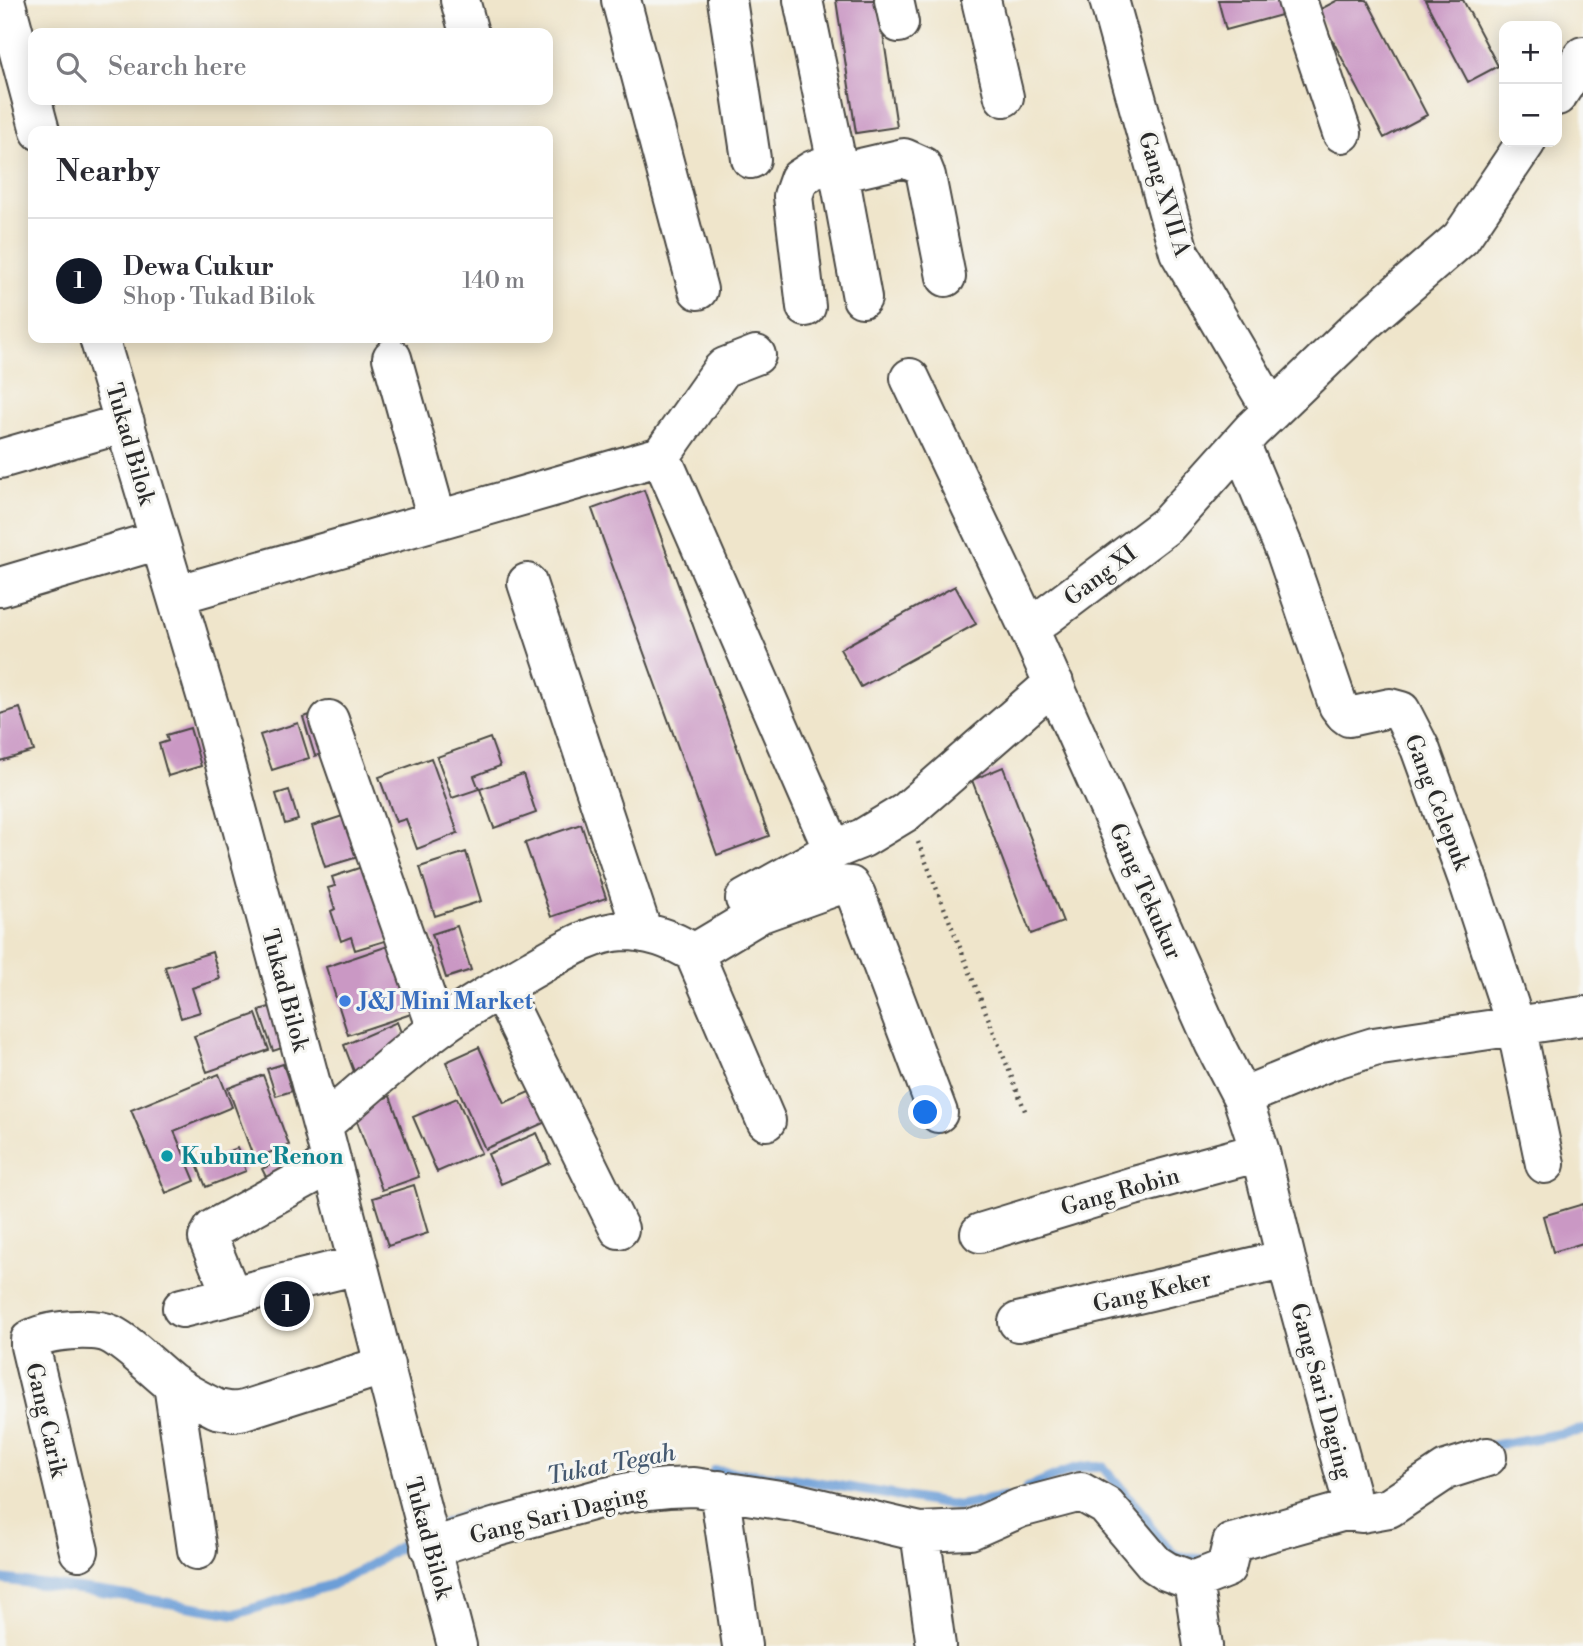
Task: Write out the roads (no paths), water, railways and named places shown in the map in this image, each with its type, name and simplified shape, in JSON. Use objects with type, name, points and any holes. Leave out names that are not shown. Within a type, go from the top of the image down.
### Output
[{"type":"street","points":[[5,0],[28,86]]},
{"type":"street","points":[[460,0],[468,28]]},
{"type":"street","points":[[621,0],[698,290]]},
{"type":"street","points":[[727,0],[751,159]]},
{"type":"street","points":[[803,0],[862,298]]},
{"type":"street","points":[[981,0],[1004,97]]},
{"type":"street","name":"Gang XVII A","points":[[1109,0],[1179,252],[1272,411]]},
{"type":"street","points":[[1297,0],[1342,133]]},
{"type":"street","points":[[1562,88],[1583,57]]},
{"type":"street","points":[[33,105],[39,126]]},
{"type":"street","name":"Gang XI","points":[[1029,629],[1167,525],[1272,411],[1360,326],[1461,238],[1523,147]]},
{"type":"street","points":[[806,307],[793,196],[799,179],[836,160],[904,158],[922,166],[946,277]]},
{"type":"street","name":"Tukad Bilok","points":[[101,343],[211,712],[322,1125],[457,1646]]},
{"type":"street","points":[[176,595],[661,456],[721,371],[756,355]]},
{"type":"street","points":[[392,358],[437,519]]},
{"type":"street","points":[[670,942],[906,812],[1054,683],[910,379]]},
{"type":"street","points":[[0,459],[125,423]]},
{"type":"street","name":"Gang Celepuk","points":[[1241,445],[1286,553],[1338,705],[1349,716],[1390,708],[1401,711],[1420,748],[1468,880],[1516,1026]]},
{"type":"street","points":[[661,456],[833,850]]},
{"type":"street","points":[[0,587],[159,540]]},
{"type":"street","points":[[527,583],[670,942],[766,1121]]},
{"type":"street","name":"Gang Tekukur","points":[[1054,683],[1214,1043],[1242,1097]]},
{"type":"street","points":[[329,719],[437,1029]]},
{"type":"street","points":[[322,1125],[437,1029],[566,950],[598,936],[622,931],[670,942],[839,885],[850,886],[856,895],[938,1113]]},
{"type":"street","points":[[500,988],[619,1228]]},
{"type":"street","points":[[1242,1097],[1332,1060],[1374,1047],[1583,1016]]},
{"type":"street","points":[[1516,1026],[1545,1164]]},
{"type":"street","name":"Gang Sari Daging","points":[[426,1531],[497,1527],[629,1492],[694,1487],[793,1502],[920,1532],[970,1530],[1020,1508],[1082,1492],[1105,1506],[1155,1564],[1193,1581],[1226,1568],[1232,1542],[1345,1511],[1350,1502],[1350,1493],[1286,1259],[1260,1152],[1242,1097]]},
{"type":"street","name":"Gang Robin","points":[[981,1233],[1134,1186],[1260,1152]]},
{"type":"street","points":[[226,1282],[208,1238],[213,1228],[331,1164]]},
{"type":"street","name":"Gang Keker","points":[[1018,1322],[1286,1259]]},
{"type":"street","points":[[182,1308],[358,1265]]},
{"type":"street","name":"Gang Carik","points":[[79,1551],[30,1346],[30,1340],[36,1336],[72,1330],[113,1335],[173,1384],[217,1409],[234,1412],[385,1365]]},
{"type":"street","points":[[173,1384],[197,1550]]},
{"type":"street","points":[[1345,1511],[1361,1513],[1389,1508],[1446,1469],[1487,1457]]},
{"type":"street","points":[[719,1490],[742,1646]]},
{"type":"street","points":[[920,1532],[936,1646]]},
{"type":"street","points":[[1193,1581],[1203,1646]]},
{"type":"waterway","points":[[1490,1446],[1583,1430]]},
{"type":"waterway","name":"Tukat Tegah","points":[[1027,1488],[1074,1469],[1103,1467],[1171,1552],[1178,1556],[1204,1560]]},
{"type":"waterway","name":"Tukat Tegah","points":[[714,1471],[785,1477],[958,1506],[1004,1497]]},
{"type":"waterway","name":"Tukat Tegah","points":[[444,1524],[466,1515],[490,1510]]},
{"type":"waterway","name":"Tukat Tegah","points":[[0,1579],[102,1592],[236,1614],[331,1585],[360,1571],[421,1534]]},
{"type":"place","name":"J&J Mini Market","points":[[345,1001]]},
{"type":"place","name":"Kubune Renon","points":[[167,1156]]},
{"type":"place","name":"Dewa Cukur","points":[[287,1304]]}]
